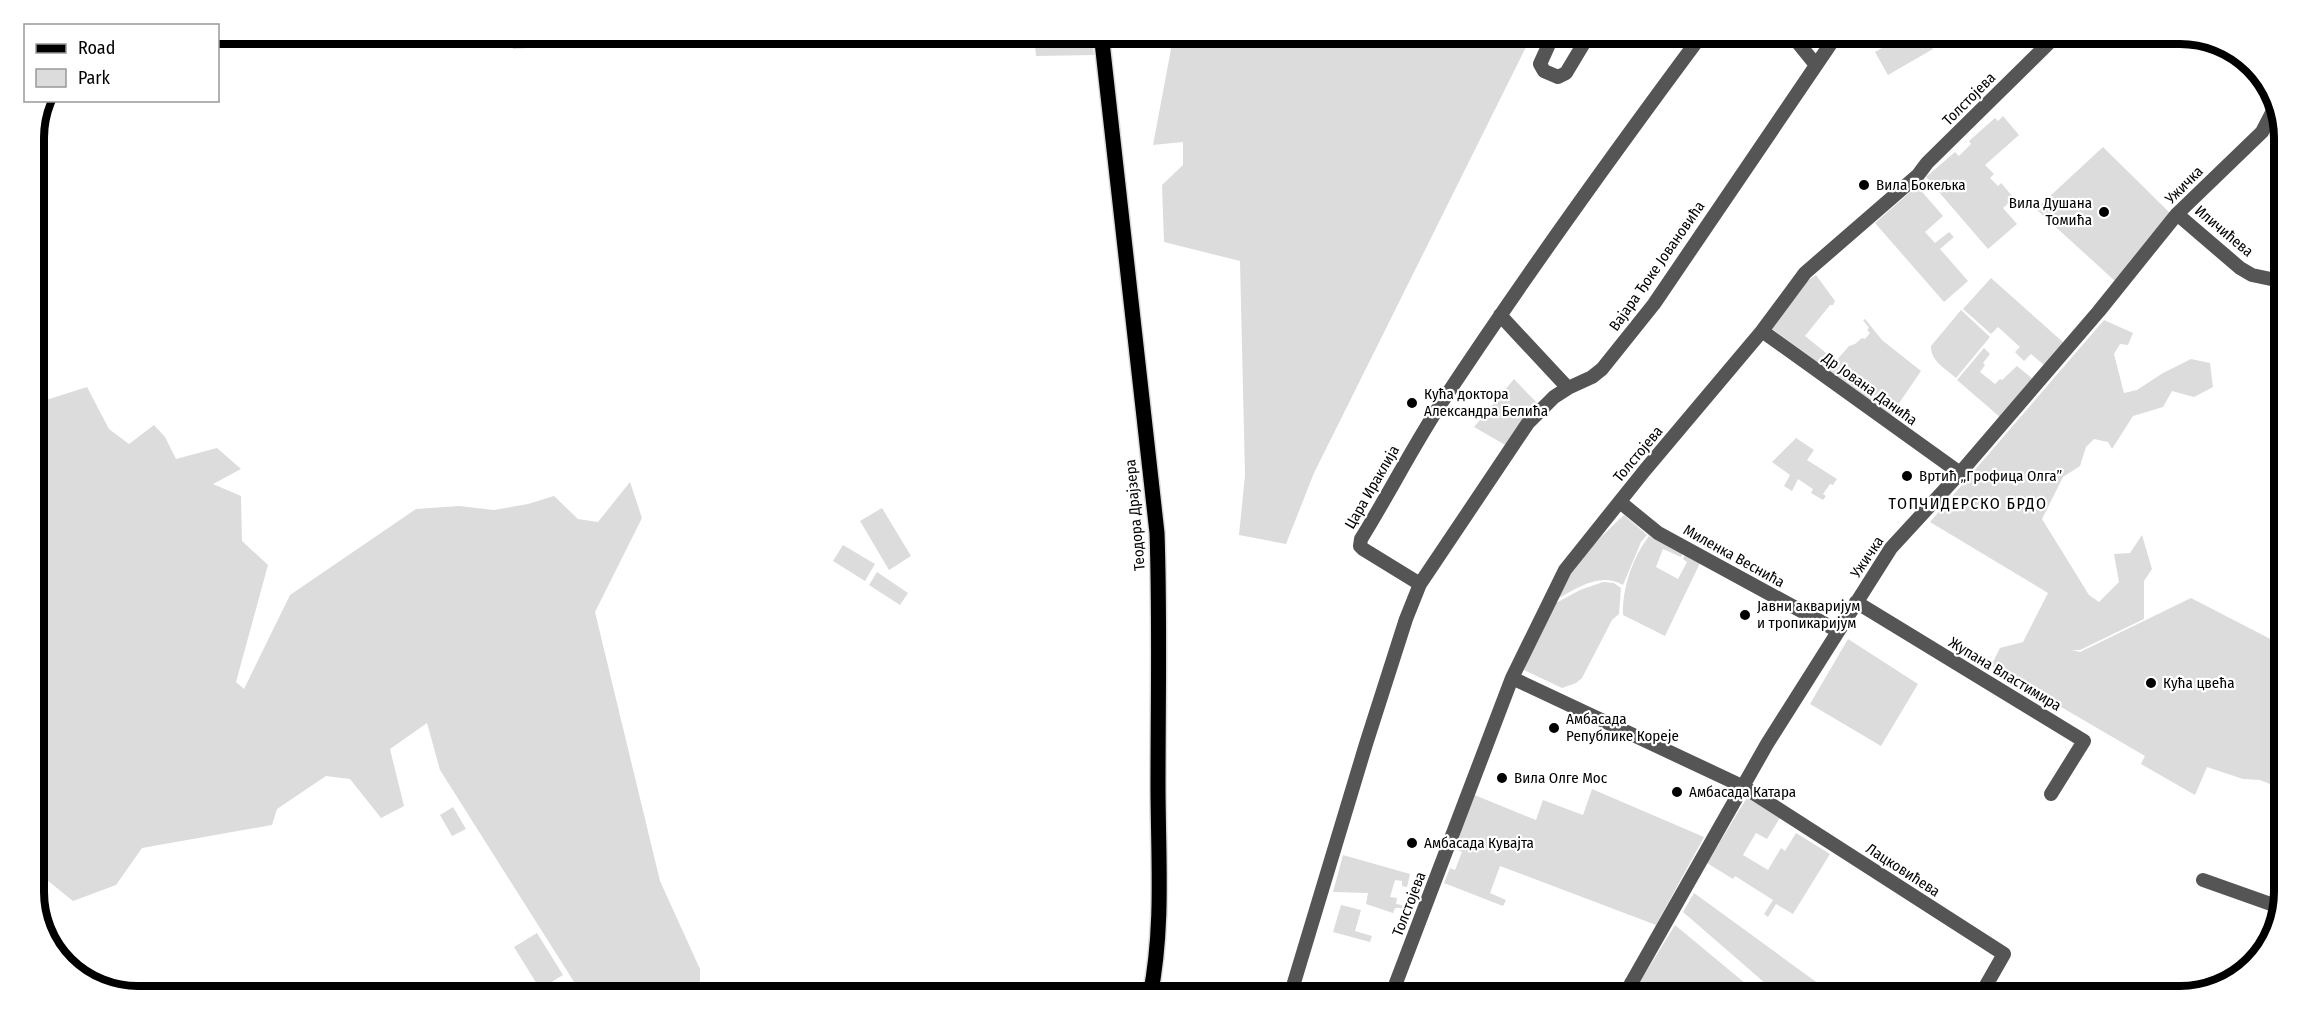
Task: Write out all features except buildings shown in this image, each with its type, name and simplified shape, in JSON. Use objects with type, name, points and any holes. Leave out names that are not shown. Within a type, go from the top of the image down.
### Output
[{"type":"main road","name":"Теодора Драјзера","points":[[1102,44],[1157,533],[1160,608],[1159,892],[1152,986]]},
{"type":"street","points":[[1549,44],[1540,64],[1544,71],[1558,77],[1566,73],[1583,44]]},
{"type":"street","name":"Цара Ираклија","points":[[1420,584],[1363,549],[1359,542],[1441,404],[1500,315],[1612,156],[1695,44]]},
{"type":"street","points":[[1799,44],[1816,65]]},
{"type":"street","name":"Вајара Ђоке Јовановића","points":[[1420,584],[1528,423],[1543,407],[1568,388],[1592,377],[1602,369],[1654,304],[1830,44]]},
{"type":"street","name":"Толстојева","points":[[1395,986],[1512,678],[1565,570],[1762,331],[1805,273],[1918,175],[1927,163],[2048,44]]},
{"type":"street","name":"Ужичка","points":[[1629,986],[1767,744],[1892,548],[1960,473],[2177,214],[2262,132],[2272,113]]},
{"type":"street","name":"Иличићева","points":[[2177,214],[2240,268],[2252,275],[2274,280]]},
{"type":"street","points":[[1500,315],[1568,388]]},
{"type":"street","name":"Др Јована Данића","points":[[1762,331],[1960,473]]},
{"type":"street","name":"Миленка Веснића","points":[[1620,502],[1658,533],[1838,632]]},
{"type":"street","points":[[1293,986],[1406,619],[1420,584]]},
{"type":"street","name":"Жупана Властимира","points":[[1856,602],[2084,741],[2051,794]]},
{"type":"street","points":[[1512,678],[1744,787]]},
{"type":"street","name":"Лацковићева","points":[[1744,787],[2004,954],[1986,986]]},
{"type":"street","points":[[2204,880],[2273,905]]},
{"type":"street","points":[[1631,983],[1634,986]]},
{"type":"green space","points":[[513,44],[588,44],[513,49]]},
{"type":"green space","points":[[1035,44],[1092,44],[1094,55],[1036,56]]},
{"type":"green space","points":[[1172,44],[1528,44],[1314,473],[1286,544],[1239,535],[1245,475],[1240,261],[1164,242],[1162,185],[1183,165],[1183,142],[1153,145]]},
{"type":"green space","points":[[1889,44],[1930,44],[1933,49],[1888,75],[1875,52]]},
{"type":"green space","points":[[2003,116],[2019,135],[1985,165],[1994,174],[1990,178],[1998,186],[2001,183],[2014,198],[2003,208],[2017,224],[1988,249],[1926,177],[1955,152],[1959,156],[1971,144],[1969,141],[1995,118],[1998,121]]},
{"type":"green space","points":[[2103,147],[2172,215],[2116,282],[2036,209]]},
{"type":"green space","points":[[1917,186],[1943,216],[1925,232],[1935,243],[1949,232],[1954,237],[1940,249],[1968,281],[1944,302],[1875,223]]},
{"type":"green space","points":[[1816,275],[1835,301],[1805,336],[1836,361],[1849,346],[1862,338],[1865,339],[1870,333],[1863,320],[1865,319],[1882,340],[1921,371],[1891,415],[1772,329],[1806,282]]},
{"type":"green space","points":[[1991,278],[2065,344],[2045,366],[2031,354],[2024,361],[2015,352],[2020,347],[1998,327],[1991,334],[1963,309]]},
{"type":"green space","points":[[1961,310],[1990,337],[1956,378],[1936,360],[1931,346]]},
{"type":"green space","points":[[2104,320],[2133,333],[2128,345],[2120,344],[2114,354],[2124,393],[2137,390],[2191,359],[2210,363],[2213,387],[2194,397],[2172,391],[2163,407],[2133,416],[2112,449],[2108,442],[2094,439],[2086,447],[2080,466],[2063,477],[2042,519],[2089,595],[2099,602],[2119,582],[2114,554],[2130,553],[2142,535],[2152,569],[2144,581],[2144,619],[2080,650],[2072,650],[2080,652],[2191,598],[2274,641],[2274,784],[2260,780],[2243,779],[2207,767],[2195,795],[2141,764],[2145,756],[1991,666],[2000,648],[2023,642],[2048,593],[1930,522]]},
{"type":"green space","points":[[1984,348],[1990,354],[1980,372],[1995,384],[2017,366],[2034,380],[2001,418],[1957,380]]},
{"type":"green space","points":[[1514,379],[1540,406],[1507,446],[1474,427]]},
{"type":"green space","points":[[87,387],[109,429],[129,444],[154,425],[165,437],[176,459],[217,448],[241,469],[213,484],[241,496],[242,541],[268,565],[236,682],[244,689],[290,595],[416,509],[459,506],[494,510],[528,504],[554,496],[578,519],[598,522],[630,482],[642,518],[595,612],[660,881],[700,969],[700,986],[577,986],[440,770],[427,723],[390,749],[404,806],[381,818],[350,779],[326,776],[277,809],[272,825],[142,848],[116,885],[73,901],[44,878],[44,399]]},
{"type":"green space","points":[[1796,438],[1814,450],[1807,460],[1837,479],[1823,494],[1826,496],[1823,500],[1811,493],[1813,489],[1798,479],[1792,491],[1784,486],[1790,475],[1772,462]]},
{"type":"green space","points":[[882,508],[911,556],[889,570],[860,521]]},
{"type":"green space","points":[[1624,515],[1647,535],[1641,542],[1623,585],[1615,581],[1598,580],[1559,598],[1563,586],[1577,564]]},
{"type":"green space","points":[[1649,536],[1683,553],[1681,557],[1663,549],[1656,567],[1678,579],[1687,562],[1683,559],[1685,554],[1700,563],[1665,636],[1623,615],[1624,594],[1630,573],[1638,553]]},
{"type":"green space","points":[[843,545],[875,564],[865,581],[833,561]]},
{"type":"green space","points":[[877,572],[908,593],[900,605],[869,585]]},
{"type":"green space","points":[[1603,582],[1614,583],[1621,588],[1619,614],[1612,620],[1582,678],[1562,688],[1524,670],[1556,603],[1580,590]]},
{"type":"green space","points":[[1848,639],[1918,684],[1881,746],[1810,704]]},
{"type":"green space","points":[[1592,789],[1704,837],[1656,925],[1500,866],[1490,893],[1506,900],[1503,906],[1444,883],[1450,868],[1455,870],[1462,852],[1453,848],[1472,794],[1536,820],[1543,800],[1583,815]]},
{"type":"green space","points":[[1748,796],[1781,816],[1767,839],[1756,833],[1743,855],[1768,870],[1781,848],[1785,851],[1796,833],[1830,854],[1793,914],[1776,904],[1768,917],[1764,914],[1773,900],[1735,876],[1733,879],[1707,863]]},
{"type":"green space","points":[[453,807],[466,829],[452,836],[440,815]]},
{"type":"green space","points":[[1343,855],[1410,874],[1407,887],[1402,886],[1402,881],[1395,880],[1390,897],[1397,898],[1396,904],[1402,905],[1402,908],[1395,908],[1393,913],[1366,904],[1368,893],[1333,892]]},
{"type":"green space","points":[[1694,893],[1819,984],[1818,986],[1768,986],[1683,912]]},
{"type":"green space","points":[[1341,905],[1361,910],[1355,931],[1372,936],[1370,942],[1333,932]]},
{"type":"green space","points":[[1675,925],[1746,984],[1745,986],[1638,985]]},
{"type":"green space","points":[[537,933],[563,975],[545,986],[538,986],[514,947]]},
{"type":"place","name":"Вила Бокељка","points":[[1864,185]]},
{"type":"place","name":"Вила Душана Томића","points":[[2104,212]]},
{"type":"place","name":"Кућа доктора Александра Белића","points":[[1412,403]]},
{"type":"place","name":"Вртић „Грофица Олга”","points":[[1907,476]]},
{"type":"place","name":"Јавни акваријум и тропикаријум","points":[[1745,615]]},
{"type":"place","name":"Кућа цвећа","points":[[2151,683]]},
{"type":"place","name":"Амбасада Републике Кореје","points":[[1554,728]]},
{"type":"place","name":"Вила Олге Мос","points":[[1502,778]]},
{"type":"place","name":"Амбасада Катара","points":[[1677,792]]},
{"type":"place","name":"Амбасада Кувајта","points":[[1412,843]]},
{"type":"district","name":"ТОПЧИДЕРСКО БРДО","points":[[1968,503]]}]
